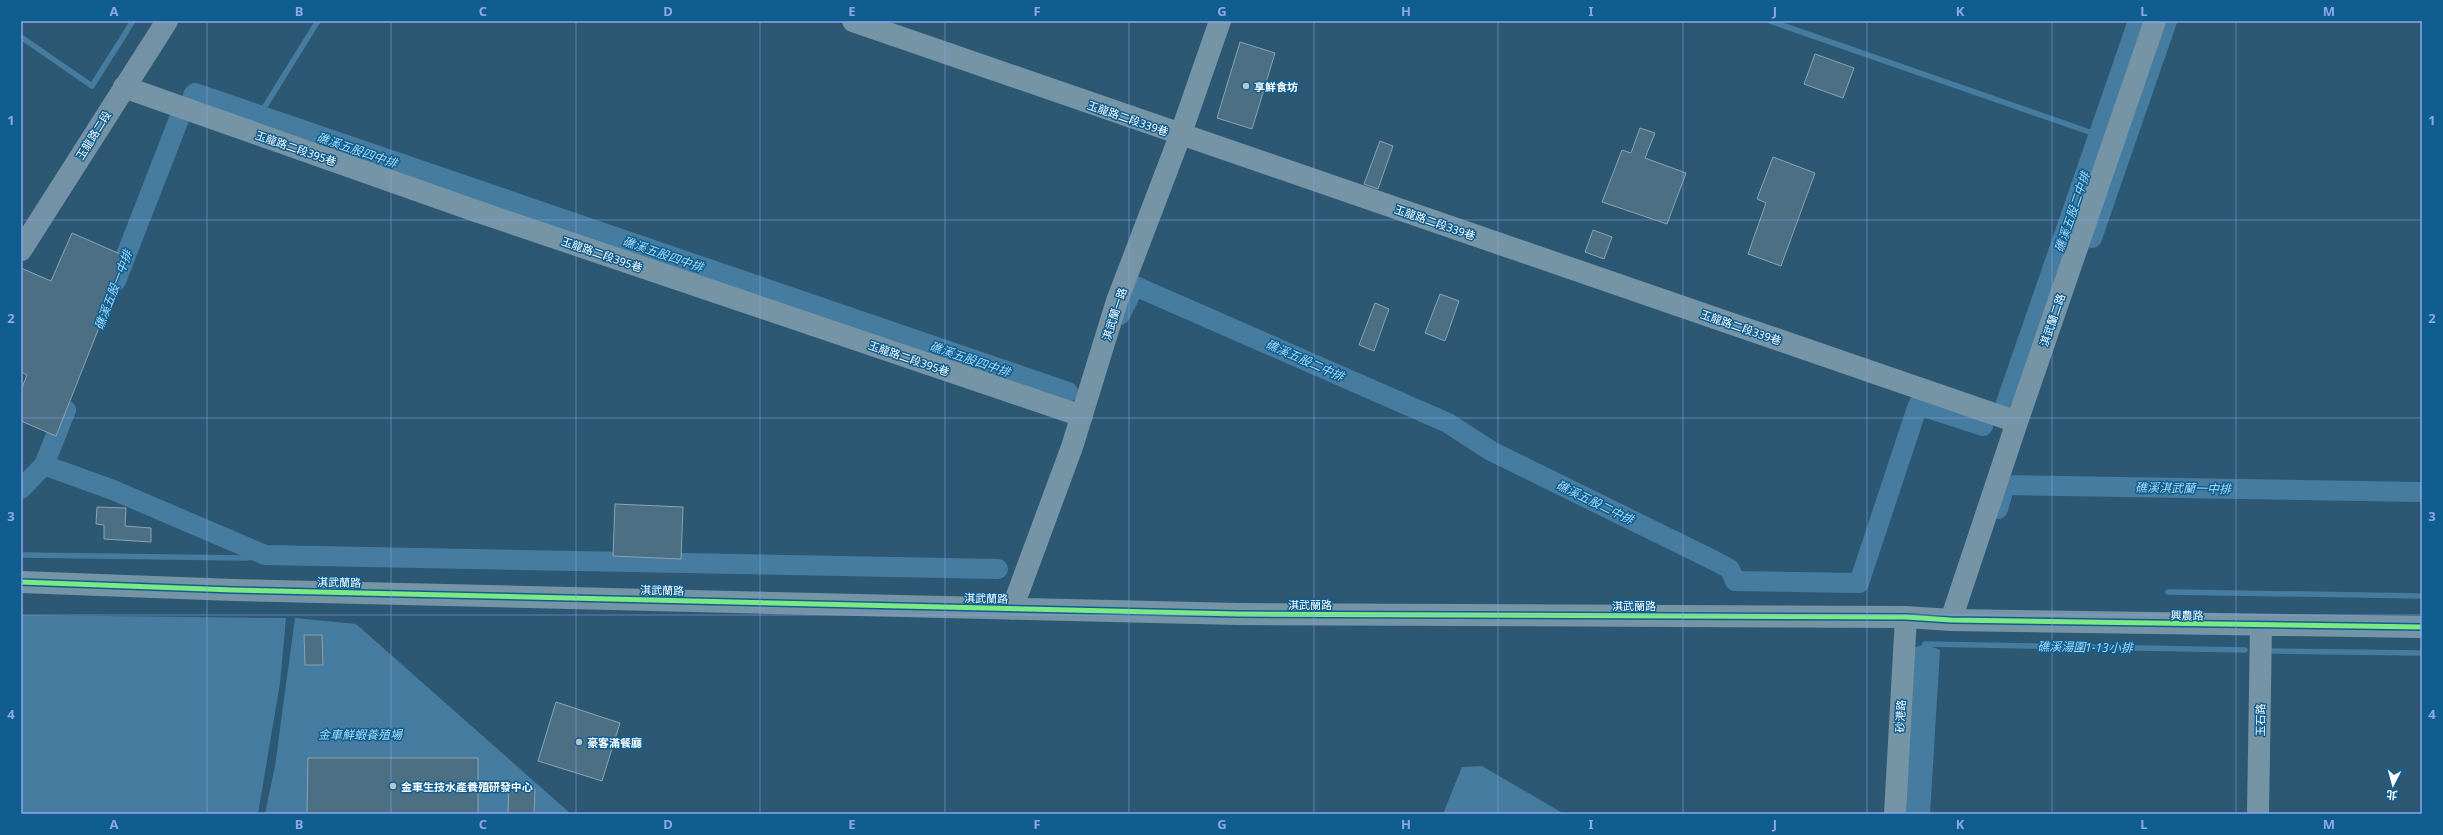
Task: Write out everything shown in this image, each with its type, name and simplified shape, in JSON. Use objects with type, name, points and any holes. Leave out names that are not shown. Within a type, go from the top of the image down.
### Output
[{"type":"main road","name":"玉龍路二段","points":[[21,250],[167,21]]},
{"type":"street","name":"玉龍路二段339巷","points":[[853,21],[1180,136],[1430,220],[2016,422]]},
{"type":"street","name":"淇武蘭一路","points":[[1012,609],[1030,564],[1082,416],[1117,301],[1180,136],[1220,21]]},
{"type":"street","name":"淇武蘭二路","points":[[1951,620],[2016,422],[2155,21]]},
{"type":"street","name":"玉龍路二段395巷","points":[[124,87],[476,211],[1082,416]]},
{"type":"street","name":"淇武蘭路","points":[[21,582],[241,590],[1238,614],[1906,617],[1951,620]]},
{"type":"street","name":"砂港路","points":[[1895,814],[1906,617]]},
{"type":"street","name":"興農路","points":[[1951,620],[2261,626],[2422,627]]},
{"type":"street","name":"玉石路","points":[[2258,814],[2261,626]]},
{"type":"water","points":[[21,615],[286,618],[280,683],[258,814],[21,814]]},
{"type":"water","name":"金車鮮蝦養殖場","points":[[295,618],[356,624],[571,814],[265,814],[275,766]]},
{"type":"water","points":[[1925,644],[1940,650],[1930,814],[1902,814],[1913,648]]},
{"type":"water","points":[[1482,766],[1564,814],[1443,814],[1462,767]]},
{"type":"building","name":"享鮮食坊","points":[[1240,42],[1275,53],[1252,129],[1217,118]]},
{"type":"building","points":[[1815,54],[1854,68],[1843,98],[1804,84]]},
{"type":"building","points":[[1640,128],[1655,133],[1645,158],[1686,173],[1667,224],[1602,202],[1622,150],[1631,153]]},
{"type":"building","points":[[1380,141],[1393,146],[1378,189],[1364,184]]},
{"type":"building","points":[[1773,157],[1815,173],[1781,266],[1748,254],[1766,203],[1757,199]]},
{"type":"building","points":[[1593,230],[1612,237],[1604,259],[1585,252]]},
{"type":"building","points":[[72,233],[127,257],[56,436],[21,421],[21,390],[27,375],[21,372],[21,268],[51,281]]},
{"type":"building","points":[[1440,294],[1459,301],[1445,341],[1425,333]]},
{"type":"building","points":[[1375,303],[1389,309],[1374,351],[1359,345]]},
{"type":"building","points":[[615,504],[683,507],[681,559],[613,556]]},
{"type":"building","points":[[97,507],[126,508],[125,526],[151,528],[151,542],[104,539],[104,525],[96,524]]},
{"type":"building","points":[[304,635],[322,635],[323,665],[305,665]]},
{"type":"building","name":"豪客滿餐廳","points":[[556,702],[620,723],[602,781],[538,761]]},
{"type":"building","name":"金車生技水產養殖研發中心","points":[[308,758],[478,758],[478,814],[307,814]]},
{"type":"building","points":[[509,788],[535,789],[534,814],[508,814]]},
{"type":"waterway","points":[[21,37],[92,86],[133,21]]},
{"type":"waterway","name":"礁溪五股一中排","points":[[259,116],[318,21]]},
{"type":"waterway","points":[[1770,21],[2101,136]]},
{"type":"waterway","name":"礁溪五股二中排","points":[[2006,403],[2138,21]]},
{"type":"waterway","points":[[2092,238],[2167,21]]},
{"type":"waterway","name":"礁溪五股四中排","points":[[193,95],[195,93],[1068,392]]},
{"type":"waterway","name":"礁溪五股一中排","points":[[116,281],[181,114]]},
{"type":"waterway","name":"礁溪五股二中排","points":[[1120,315],[1135,286],[1448,423],[1491,451],[1730,569],[1735,581],[1859,583],[1918,405],[1983,426]]},
{"type":"waterway","name":"礁溪五股一中排","points":[[21,489],[44,465],[66,410]]},
{"type":"waterway","points":[[44,465],[113,490],[265,555],[998,569]]},
{"type":"waterway","name":"礁溪淇武蘭一中排","points":[[1998,509],[2005,485],[2422,492]]},
{"type":"waterway","points":[[21,555],[246,558],[265,555]]},
{"type":"waterway","points":[[2168,592],[2422,596]]},
{"type":"waterway","name":"礁溪湯圍1-13小排","points":[[1925,644],[2245,650]]},
{"type":"waterway","name":"礁溪湯圍1-13小排","points":[[2271,651],[2422,653]]},
{"type":"cycle path","points":[[21,582],[233,590],[1238,614],[1906,617],[1951,620],[2422,627]]},
{"type":"place","name":"享鮮食坊","points":[[1246,86]]},
{"type":"place","name":"豪客滿餐廳","points":[[579,742]]},
{"type":"place","name":"金車生技水產養殖研發中心","points":[[393,786]]}]
